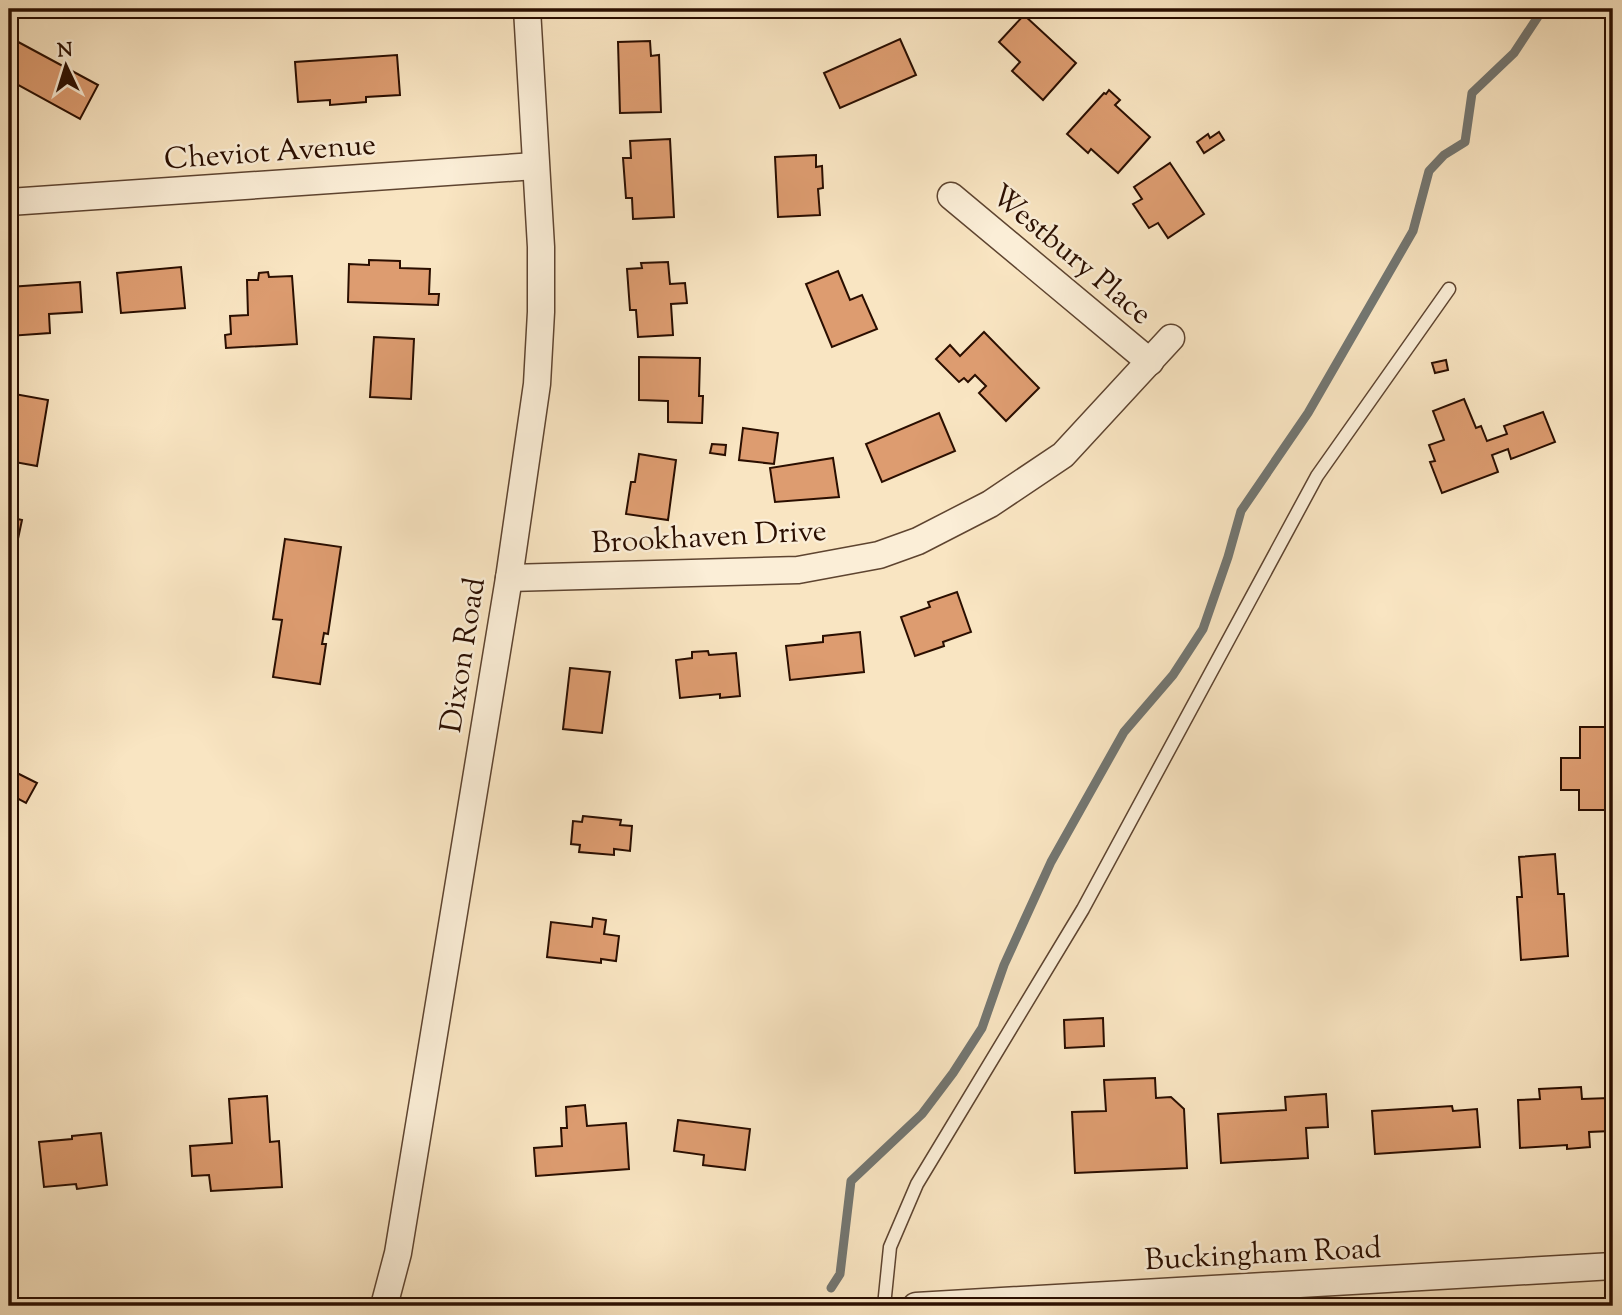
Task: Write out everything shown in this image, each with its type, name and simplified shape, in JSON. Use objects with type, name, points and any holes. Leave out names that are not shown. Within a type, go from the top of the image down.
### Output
[{"type":"street","name":"Dixon Road","points":[[384,1306],[398,1252],[509,578],[537,384],[541,324],[541,247],[527,9]]},
{"type":"street","name":"Cheviot Avenue","points":[[9,202],[535,166]]},
{"type":"street","name":"Westbury Place","points":[[951,196],[1150,362]]},
{"type":"street","name":"Brookhaven Drive","points":[[509,578],[798,570],[892,550],[918,541],[990,504],[1063,455],[1171,338]]},
{"type":"street","name":"Buckingham Road","points":[[916,1306],[1613,1266]]},
{"type":"lane","points":[[884,1306],[890,1247],[917,1184],[1083,909],[1317,476],[1449,289]]},
{"type":"building","points":[[1024,15],[1076,63],[1043,100],[1012,71],[1020,62],[999,42]]},
{"type":"building","points":[[9,37],[98,85],[80,119],[9,80]]},
{"type":"building","points":[[900,39],[916,75],[840,108],[824,73]]},
{"type":"building","points":[[650,41],[651,56],[659,55],[661,112],[620,113],[618,42]]},
{"type":"building","points":[[397,55],[400,95],[366,97],[366,102],[330,105],[330,100],[298,102],[295,62]]},
{"type":"building","points":[[1109,90],[1120,100],[1115,105],[1150,137],[1118,173],[1091,149],[1088,153],[1067,134]]},
{"type":"building","points":[[1219,132],[1224,140],[1204,153],[1197,142],[1208,134],[1210,138]]},
{"type":"building","points":[[670,139],[674,217],[633,219],[632,198],[626,198],[623,158],[631,158],[630,141]]},
{"type":"building","points":[[816,155],[816,167],[822,166],[823,188],[818,189],[820,215],[778,217],[775,157]]},
{"type":"building","points":[[1170,163],[1204,214],[1168,238],[1158,223],[1149,228],[1133,204],[1142,199],[1134,187]]},
{"type":"building","points":[[369,260],[400,261],[400,268],[430,269],[429,294],[439,294],[438,305],[348,302],[349,264],[369,265]]},
{"type":"building","points":[[668,262],[670,284],[685,283],[687,303],[671,304],[673,335],[638,337],[636,310],[630,310],[627,269],[642,268],[641,263]]},
{"type":"building","points":[[181,267],[185,308],[121,313],[117,273]]},
{"type":"building","points":[[838,271],[850,300],[862,295],[877,329],[832,347],[806,284]]},
{"type":"building","points":[[268,272],[269,277],[292,276],[297,344],[226,348],[225,335],[231,334],[230,316],[248,315],[247,280],[258,280],[259,273]]},
{"type":"building","points":[[80,282],[82,312],[49,314],[50,333],[9,336],[9,287]]},
{"type":"building","points":[[984,332],[1039,388],[1006,421],[979,393],[986,386],[975,375],[968,382],[964,378],[959,382],[936,359],[950,345],[960,356]]},
{"type":"building","points":[[374,337],[414,339],[411,399],[370,397]]},
{"type":"building","points":[[639,357],[700,358],[699,396],[703,396],[702,423],[668,422],[668,401],[639,400]]},
{"type":"building","points":[[1446,360],[1448,370],[1435,373],[1432,363]]},
{"type":"building","points":[[9,393],[48,400],[37,466],[9,461]]},
{"type":"building","points":[[1464,399],[1476,428],[1481,426],[1487,441],[1507,434],[1504,426],[1543,412],[1555,442],[1511,459],[1508,449],[1492,455],[1498,472],[1442,493],[1430,462],[1435,461],[1429,445],[1444,440],[1433,411]]},
{"type":"building","points":[[939,413],[955,451],[882,482],[866,444]]},
{"type":"building","points":[[743,428],[778,433],[774,464],[739,460]]},
{"type":"building","points":[[712,444],[726,445],[725,455],[710,453]]},
{"type":"building","points":[[639,454],[676,460],[668,520],[626,514]]},
{"type":"building","points":[[833,458],[839,497],[775,502],[770,468]]},
{"type":"building","points":[[9,517],[22,520],[9,581]]},
{"type":"building","points":[[285,539],[341,547],[328,634],[324,633],[322,644],[326,644],[320,684],[273,677],[282,620],[273,619]]},
{"type":"building","points":[[957,592],[971,632],[943,642],[944,646],[915,656],[901,617],[930,607],[928,602]]},
{"type":"building","points":[[860,632],[864,672],[790,680],[786,646],[823,642],[823,636]]},
{"type":"building","points":[[708,651],[709,655],[736,653],[740,696],[720,698],[720,694],[680,698],[676,660],[692,658],[692,652]]},
{"type":"building","points":[[570,668],[610,672],[602,733],[563,729]]},
{"type":"building","points":[[1580,727],[1613,727],[1613,810],[1579,810],[1579,790],[1561,790],[1561,758],[1580,758]]},
{"type":"building","points":[[11,770],[37,783],[26,803],[9,794]]},
{"type":"building","points":[[583,816],[621,820],[620,825],[632,826],[630,851],[614,849],[614,855],[579,852],[580,845],[571,844],[573,821],[582,822]]},
{"type":"building","points":[[1555,854],[1558,894],[1564,894],[1568,956],[1521,960],[1517,897],[1522,897],[1519,857]]},
{"type":"building","points":[[593,918],[606,920],[604,934],[619,936],[616,961],[601,959],[601,963],[547,957],[551,922],[592,927]]},
{"type":"building","points":[[1103,1018],[1104,1046],[1065,1048],[1064,1020]]},
{"type":"building","points":[[1155,1078],[1156,1098],[1171,1097],[1184,1109],[1187,1168],[1075,1173],[1072,1112],[1106,1111],[1104,1080]]},
{"type":"building","points":[[1581,1087],[1582,1099],[1609,1098],[1611,1131],[1589,1132],[1590,1147],[1567,1149],[1567,1145],[1520,1148],[1518,1100],[1540,1099],[1539,1089]]},
{"type":"building","points":[[1326,1094],[1328,1127],[1306,1128],[1308,1158],[1221,1163],[1218,1114],[1286,1110],[1285,1097]]},
{"type":"building","points":[[267,1096],[270,1142],[279,1141],[282,1187],[211,1191],[209,1175],[192,1176],[190,1146],[232,1143],[229,1099]]},
{"type":"building","points":[[585,1105],[587,1126],[626,1123],[629,1169],[536,1176],[534,1148],[562,1146],[561,1128],[567,1128],[566,1107]]},
{"type":"building","points":[[1452,1106],[1453,1111],[1477,1109],[1480,1147],[1375,1154],[1372,1111]]},
{"type":"building","points":[[678,1120],[750,1129],[745,1170],[703,1165],[704,1155],[674,1151]]},
{"type":"building","points":[[101,1133],[107,1185],[77,1189],[76,1184],[44,1187],[39,1142]]},
{"type":"waterway","points":[[831,1288],[840,1274],[851,1181],[922,1114],[982,1028],[1004,965],[1051,862],[1124,732],[1173,675],[1203,629],[1241,511],[1308,413],[1413,231],[1429,171],[1444,155],[1465,142],[1472,93],[1514,53],[1543,9]]}]
